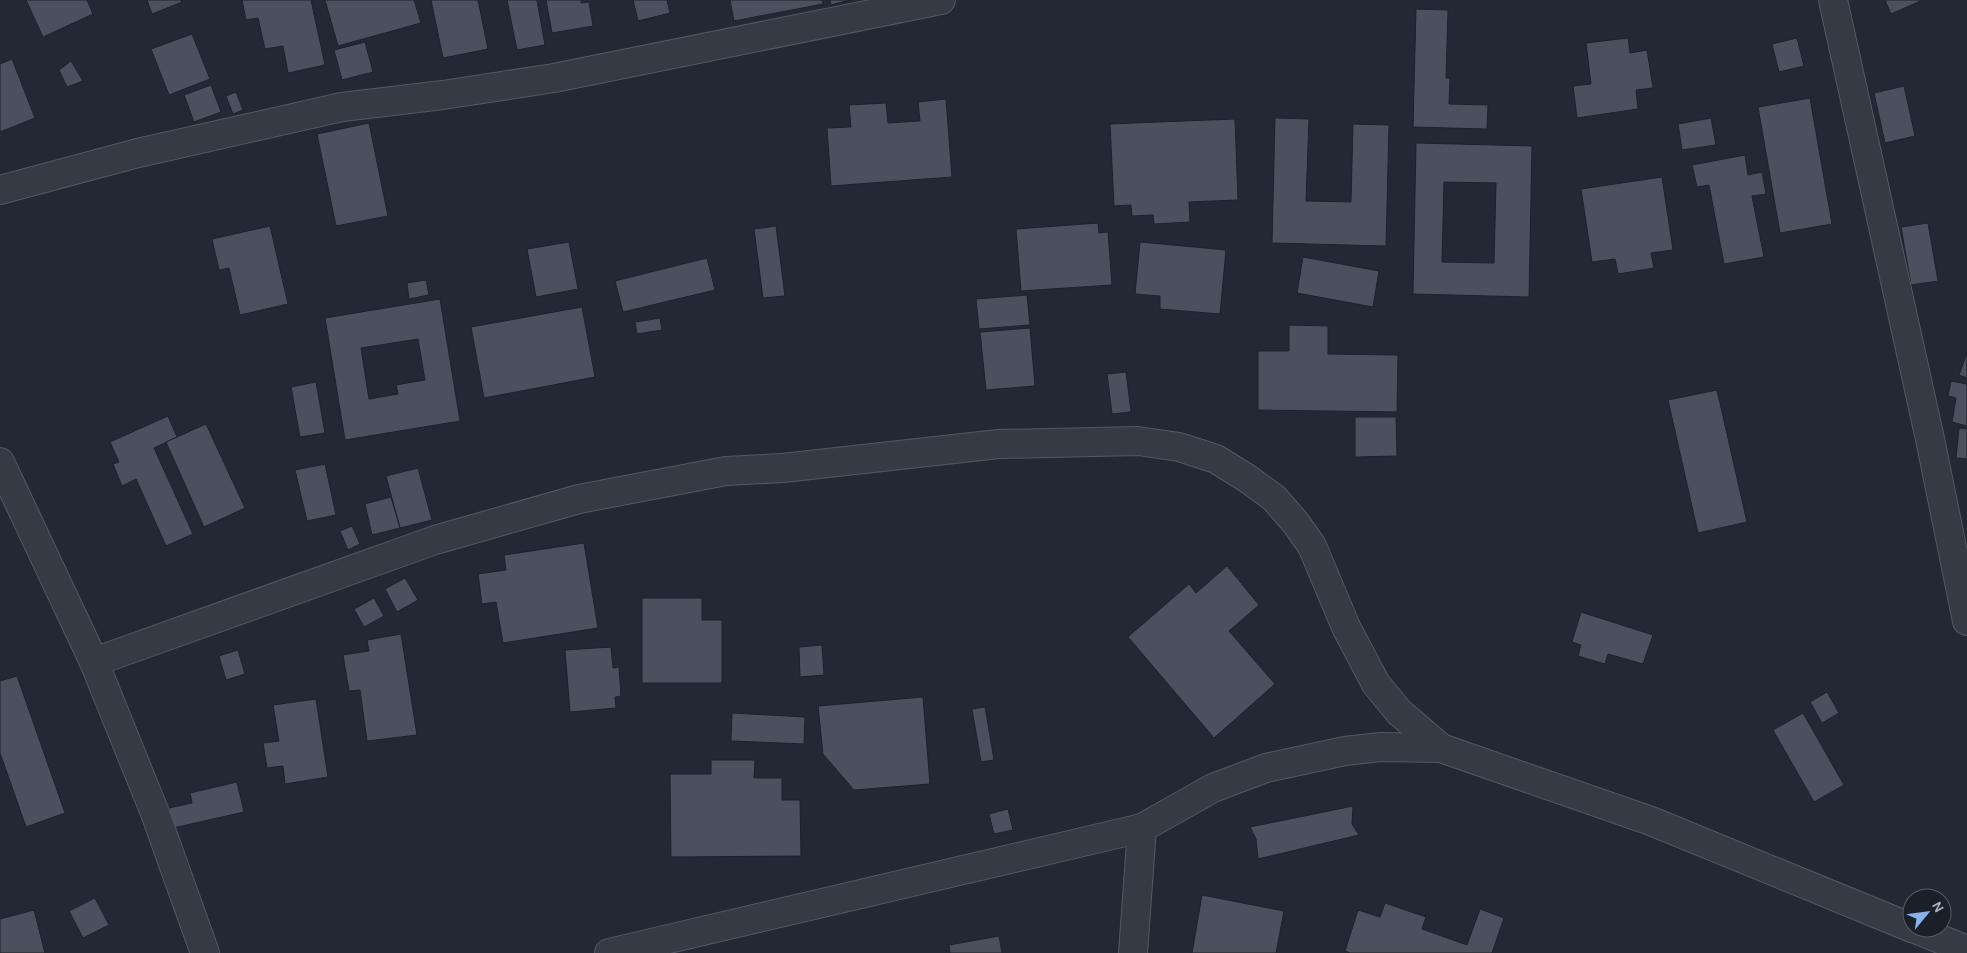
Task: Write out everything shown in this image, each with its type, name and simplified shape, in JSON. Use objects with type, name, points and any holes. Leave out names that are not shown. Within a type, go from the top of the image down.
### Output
[{"type":"street","points":[[0,190],[138,153],[342,107],[452,94],[544,79],[941,0]]},
{"type":"street","points":[[1833,0],[1928,430],[1967,621]]},
{"type":"street","points":[[94,662],[435,540],[579,499],[726,471],[783,468],[999,444],[1138,441],[1179,447],[1216,459],[1274,498],[1295,522],[1312,546],[1346,627],[1376,684],[1400,712],[1441,748]]},
{"type":"street","points":[[0,462],[94,662],[155,813],[205,953]]},
{"type":"street","points":[[610,953],[1142,828],[1213,788],[1266,768],[1345,751],[1381,747],[1441,748],[1651,821],[1902,924]]},
{"type":"street","points":[[1133,953],[1142,828]]},
{"type":"street","points":[[1937,938],[1967,950]]},
{"type":"building","points":[[26,0],[87,0],[93,14],[43,37]]},
{"type":"building","points":[[147,0],[181,0],[182,2],[152,14]]},
{"type":"building","points":[[242,0],[311,0],[325,65],[288,73],[283,46],[265,49],[258,18],[246,20]]},
{"type":"building","points":[[325,0],[414,0],[421,23],[338,46]]},
{"type":"building","points":[[431,0],[478,0],[488,49],[443,58]]},
{"type":"building","points":[[507,0],[537,0],[545,45],[517,50]]},
{"type":"building","points":[[546,0],[581,0],[581,3],[589,2],[593,26],[552,33]]},
{"type":"building","points":[[633,0],[667,0],[670,13],[638,21]]},
{"type":"building","points":[[730,0],[822,0],[823,4],[734,21]]},
{"type":"building","points":[[830,0],[850,0],[831,5]]},
{"type":"building","points":[[1885,0],[1923,0],[1891,14]]},
{"type":"building","points":[[1416,9],[1448,10],[1446,78],[1450,78],[1449,104],[1488,105],[1487,129],[1413,127]]},
{"type":"building","points":[[192,34],[210,79],[169,95],[151,49]]},
{"type":"building","points":[[1628,38],[1630,53],[1647,50],[1653,88],[1636,90],[1638,109],[1577,118],[1573,86],[1591,84],[1586,43]]},
{"type":"building","points":[[1797,38],[1804,66],[1779,72],[1772,44]]},
{"type":"building","points":[[365,42],[373,72],[342,80],[334,50]]},
{"type":"building","points":[[12,59],[35,118],[0,132],[0,64]]},
{"type":"building","points":[[71,61],[83,81],[67,87],[59,70]]},
{"type":"building","points":[[211,85],[221,112],[194,122],[184,95]]},
{"type":"building","points":[[1904,86],[1915,136],[1885,143],[1874,93]]},
{"type":"building","points":[[236,92],[243,110],[233,114],[226,96]]},
{"type":"building","points":[[1810,98],[1832,224],[1780,233],[1758,107]]},
{"type":"building","points":[[946,99],[952,177],[831,186],[827,128],[851,127],[849,105],[886,103],[888,123],[920,121],[918,102]]},
{"type":"building","points":[[1275,118],[1309,119],[1306,201],[1351,202],[1353,124],[1389,125],[1386,246],[1272,243]]},
{"type":"building","points":[[1711,118],[1716,145],[1682,150],[1678,124]]},
{"type":"building","points":[[1235,119],[1238,200],[1189,202],[1190,222],[1154,224],[1153,215],[1132,216],[1131,205],[1114,206],[1110,124]]},
{"type":"building","points":[[369,123],[388,216],[336,226],[317,134]]},
{"type":"building","points":[[1416,143],[1532,146],[1529,297],[1413,294]],"holes":[[[1444,182],[1496,183],[1494,263],[1442,262]]]},
{"type":"building","points":[[1745,155],[1748,175],[1762,172],[1766,194],[1752,196],[1764,257],[1724,264],[1709,185],[1697,187],[1692,165]]},
{"type":"building","points":[[1662,177],[1673,250],[1651,253],[1654,268],[1618,274],[1615,259],[1592,262],[1581,189]]},
{"type":"building","points":[[1098,223],[1099,233],[1108,232],[1112,285],[1021,291],[1016,229]]},
{"type":"building","points":[[1928,223],[1938,281],[1911,285],[1901,227]]},
{"type":"building","points":[[270,226],[288,304],[240,315],[229,268],[219,270],[212,239]]},
{"type":"building","points":[[776,226],[785,296],[763,298],[754,229]]},
{"type":"building","points":[[569,242],[578,289],[536,297],[527,249]]},
{"type":"building","points":[[1140,242],[1226,250],[1220,314],[1160,309],[1160,296],[1135,294]]},
{"type":"building","points":[[1303,257],[1379,271],[1373,307],[1297,293]]},
{"type":"building","points":[[707,258],[715,290],[623,312],[615,281]]},
{"type":"building","points":[[426,280],[429,295],[409,299],[407,283]]},
{"type":"building","points":[[1027,295],[1030,325],[979,329],[976,299]]},
{"type":"building","points":[[440,299],[460,421],[345,440],[325,318]],"holes":[[[418,339],[425,380],[396,385],[398,394],[369,399],[361,348]]]},
{"type":"building","points":[[582,307],[595,377],[484,398],[471,327]]},
{"type":"building","points":[[660,318],[662,330],[637,334],[635,322]]},
{"type":"building","points":[[1289,325],[1328,326],[1328,354],[1398,355],[1397,412],[1258,410],[1258,351],[1289,351]]},
{"type":"building","points":[[1030,328],[1035,386],[986,390],[980,332]]},
{"type":"building","points":[[1967,353],[1967,378],[1959,375]]},
{"type":"building","points":[[1126,372],[1131,412],[1112,414],[1107,374]]},
{"type":"building","points":[[1951,381],[1967,384],[1967,426],[1952,422],[1956,398],[1948,396]]},
{"type":"building","points":[[316,382],[325,433],[300,437],[291,387]]},
{"type":"building","points":[[1717,390],[1747,522],[1698,533],[1668,400]]},
{"type":"building","points":[[168,416],[177,437],[154,448],[193,534],[166,546],[136,479],[122,486],[113,464],[119,462],[110,442]]},
{"type":"building","points":[[1355,417],[1396,417],[1397,456],[1355,457]]},
{"type":"building","points":[[206,424],[245,508],[204,527],[166,442]]},
{"type":"building","points":[[1959,428],[1967,429],[1967,459],[1956,458]]},
{"type":"building","points":[[325,464],[336,515],[307,521],[295,470]]},
{"type":"building","points":[[418,468],[432,520],[400,528],[386,476]]},
{"type":"building","points":[[391,497],[400,528],[372,535],[365,504]]},
{"type":"building","points":[[352,526],[360,544],[348,550],[340,531]]},
{"type":"building","points":[[584,543],[598,628],[503,643],[496,602],[482,604],[478,574],[506,570],[504,555]]},
{"type":"building","points":[[1227,566],[1259,605],[1229,631],[1275,684],[1214,738],[1128,637],[1189,584],[1196,593]]},
{"type":"building","points":[[405,578],[418,600],[397,612],[385,589]]},
{"type":"building","points":[[374,598],[384,616],[364,627],[354,609]]},
{"type":"building","points":[[642,598],[702,598],[702,620],[722,620],[722,683],[642,683]]},
{"type":"building","points":[[1581,612],[1653,635],[1643,664],[1608,654],[1605,664],[1578,656],[1581,645],[1572,642]]},
{"type":"building","points":[[401,634],[417,735],[367,741],[360,690],[349,691],[343,655],[369,651],[367,640]]},
{"type":"building","points":[[822,645],[824,675],[800,677],[799,647]]},
{"type":"building","points":[[611,647],[613,668],[619,667],[621,696],[615,697],[616,708],[570,712],[565,650]]},
{"type":"building","points":[[238,650],[245,674],[226,680],[219,656]]},
{"type":"building","points":[[17,676],[65,813],[26,827],[0,753],[0,681]]},
{"type":"building","points":[[1827,692],[1839,713],[1822,723],[1810,702]]},
{"type":"building","points":[[923,697],[930,784],[854,790],[823,754],[818,706]]},
{"type":"building","points":[[316,699],[328,777],[285,784],[283,766],[267,768],[263,743],[279,741],[273,705]]},
{"type":"building","points":[[985,707],[994,760],[981,762],[972,709]]},
{"type":"building","points":[[732,713],[805,717],[804,744],[731,741]]},
{"type":"building","points":[[1803,713],[1844,785],[1814,802],[1773,730]]},
{"type":"building","points":[[711,760],[755,760],[754,778],[782,778],[782,800],[800,800],[801,856],[671,857],[670,774],[711,774]]},
{"type":"building","points":[[237,782],[244,812],[173,828],[169,808],[192,803],[190,793]]},
{"type":"building","points":[[1353,806],[1352,824],[1359,835],[1258,859],[1256,839],[1250,827]]},
{"type":"building","points":[[1008,809],[1013,830],[994,834],[989,814]]},
{"type":"building","points":[[1202,895],[1284,911],[1276,953],[1192,953]]},
{"type":"building","points":[[95,898],[109,925],[83,938],[69,911]]},
{"type":"building","points":[[1385,903],[1426,917],[1422,929],[1467,945],[1480,909],[1504,918],[1492,953],[1350,953],[1345,951],[1358,910],[1380,917]]},
{"type":"building","points":[[34,910],[45,953],[0,953],[0,919]]},
{"type":"building","points":[[999,936],[1002,953],[950,953],[949,945]]}]
